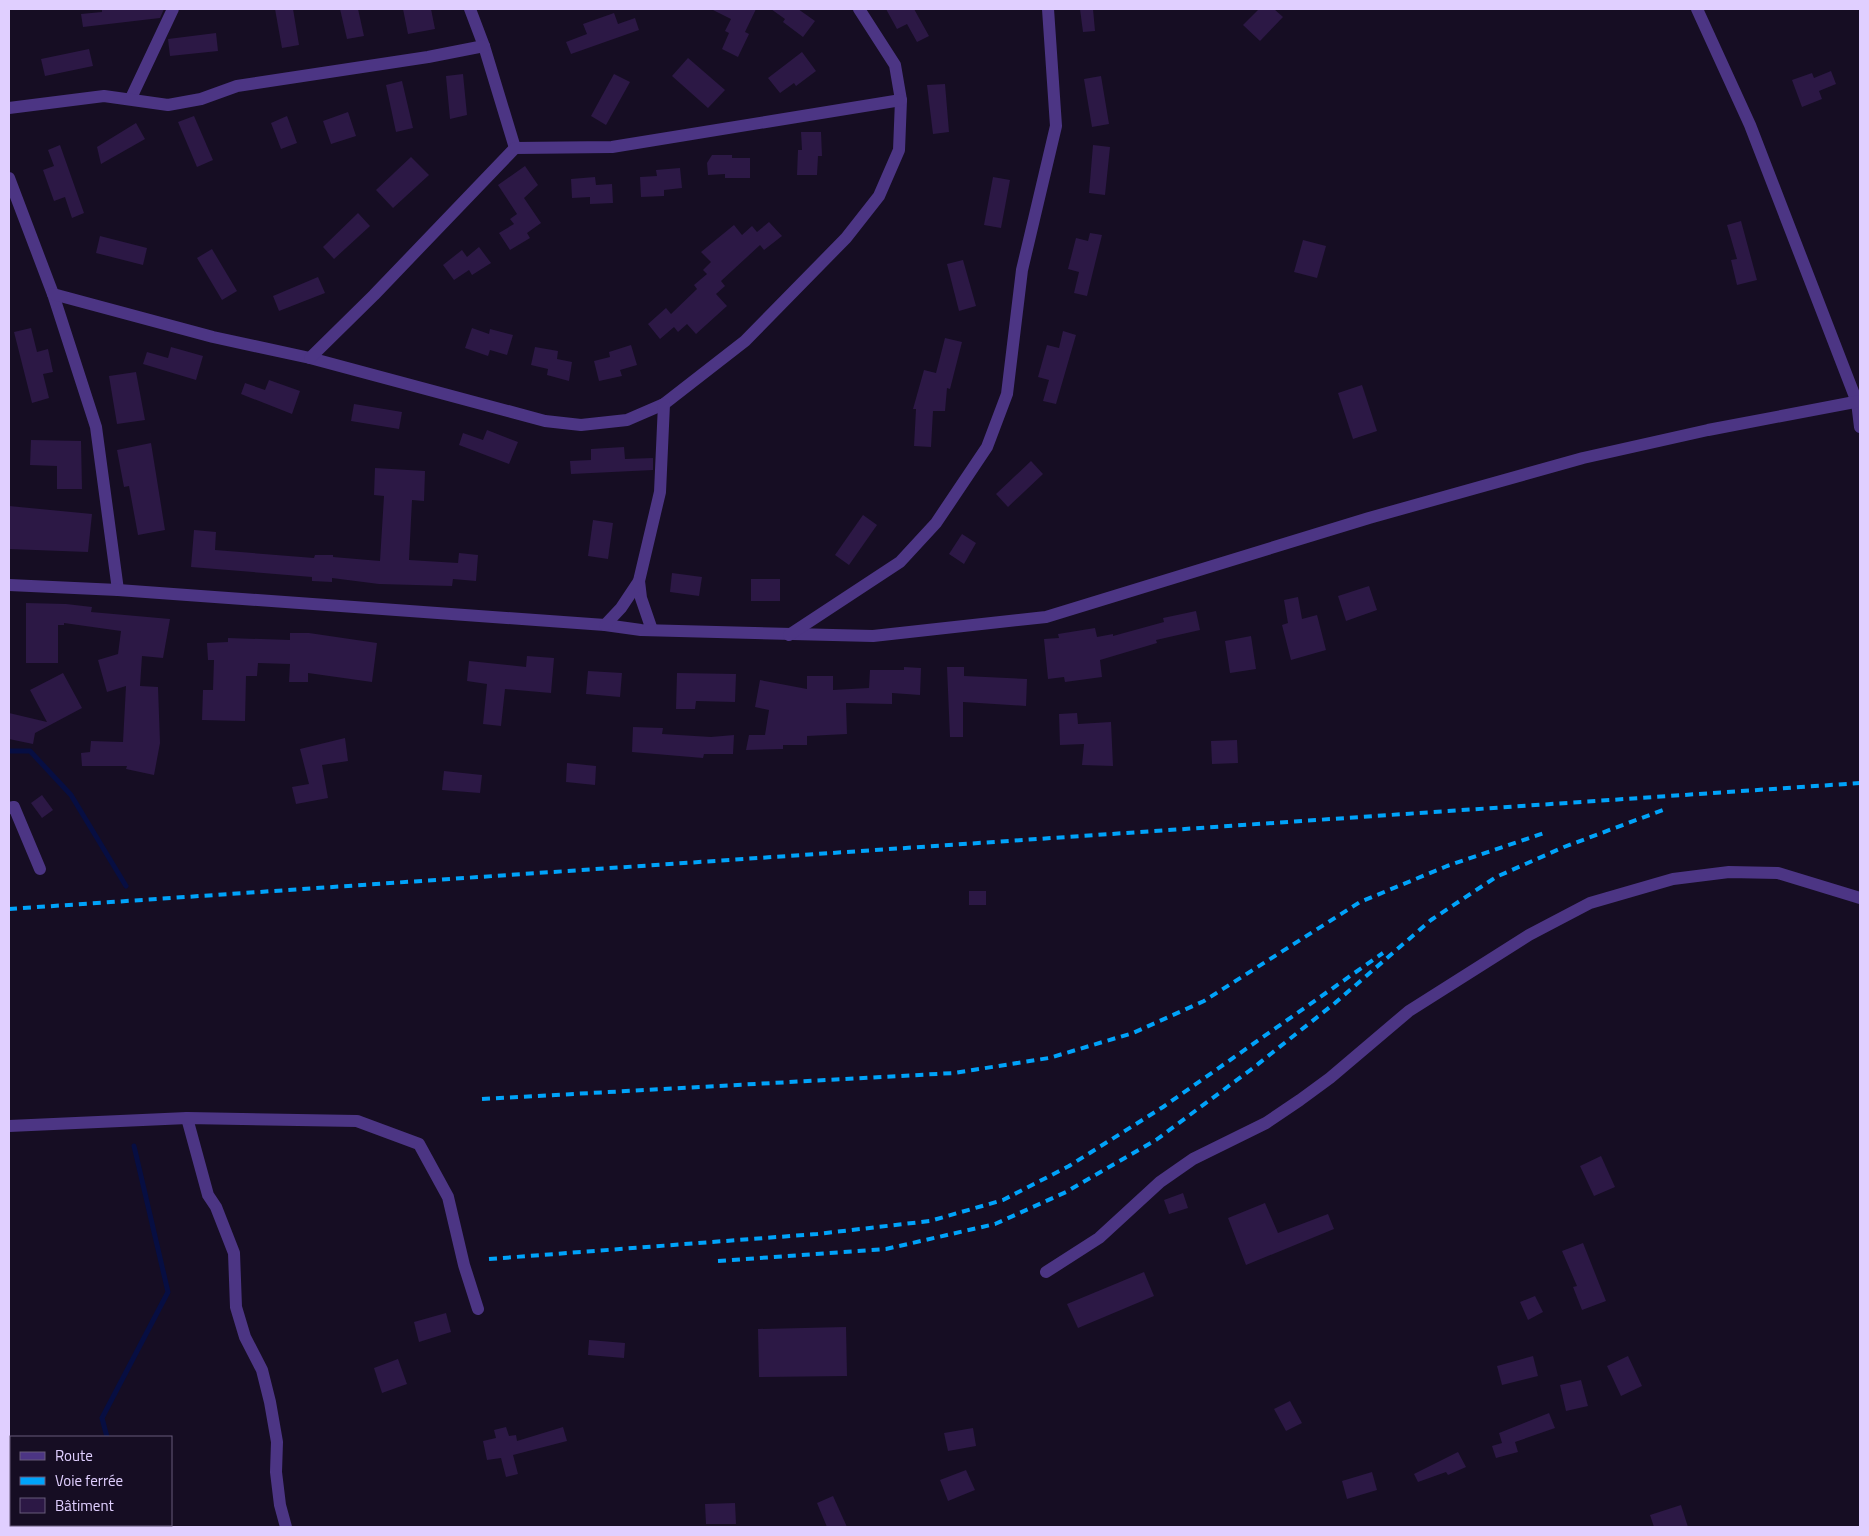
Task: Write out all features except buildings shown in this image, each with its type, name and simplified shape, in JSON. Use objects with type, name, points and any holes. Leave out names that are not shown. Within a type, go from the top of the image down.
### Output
[{"type":"street","points":[[131,98],[173,9]]},
{"type":"street","points":[[470,9],[484,46],[514,148]]},
{"type":"street","points":[[53,294],[213,338],[310,358],[545,421],[581,425],[627,420],[664,404],[745,340],[846,238],[879,196],[899,150],[901,100],[895,65],[859,9]]},
{"type":"street","points":[[789,635],[900,562],[936,523],[986,447],[1007,394],[1022,270],[1056,126],[1048,9]]},
{"type":"street","points":[[1697,9],[1750,125],[1858,402],[1860,427]]},
{"type":"street","points":[[9,108],[104,96],[131,98],[168,105],[201,99],[237,86],[428,57],[484,46]]},
{"type":"street","points":[[310,358],[374,295],[514,148],[612,147],[901,100]]},
{"type":"street","points":[[9,178],[53,294],[96,427],[118,590]]},
{"type":"street","points":[[9,585],[118,590],[652,630],[873,636],[1046,617],[1369,518],[1583,458],[1708,430],[1858,402]]},
{"type":"street","points":[[652,630],[641,598],[639,581],[660,492],[664,404]]},
{"type":"street","points":[[605,625],[621,608],[639,581]]},
{"type":"street","points":[[9,808],[14,807],[40,869]]},
{"type":"street","points":[[1046,1272],[1099,1238],[1160,1182],[1193,1159],[1266,1124],[1300,1100],[1330,1078],[1410,1011],[1514,944],[1590,903],[1673,879],[1729,872],[1778,873],[1860,898]]},
{"type":"street","points":[[188,1118],[208,1195],[216,1207],[234,1253],[236,1307],[245,1337],[262,1370],[270,1402],[277,1442],[276,1472],[280,1504],[286,1527]]},
{"type":"street","points":[[9,1126],[188,1118],[357,1121],[419,1144],[448,1197],[464,1265],[478,1309]]},
{"type":"waterway","points":[[9,751],[30,751],[71,795],[126,886]]},
{"type":"waterway","points":[[107,1436],[102,1418],[168,1292],[134,1146]]},
{"type":"railway","points":[[9,909],[1860,783]]},
{"type":"railway","points":[[718,1261],[886,1249],[995,1224],[1066,1192],[1156,1140],[1253,1068],[1335,1003],[1431,920],[1496,877],[1564,847],[1663,810]]},
{"type":"railway","points":[[482,1099],[954,1073],[1049,1058],[1133,1033],[1204,1001],[1360,902],[1447,866],[1547,832]]},
{"type":"railway","points":[[489,1259],[817,1234],[930,1221],[1003,1200],[1069,1166],[1163,1107],[1383,953]]}]
